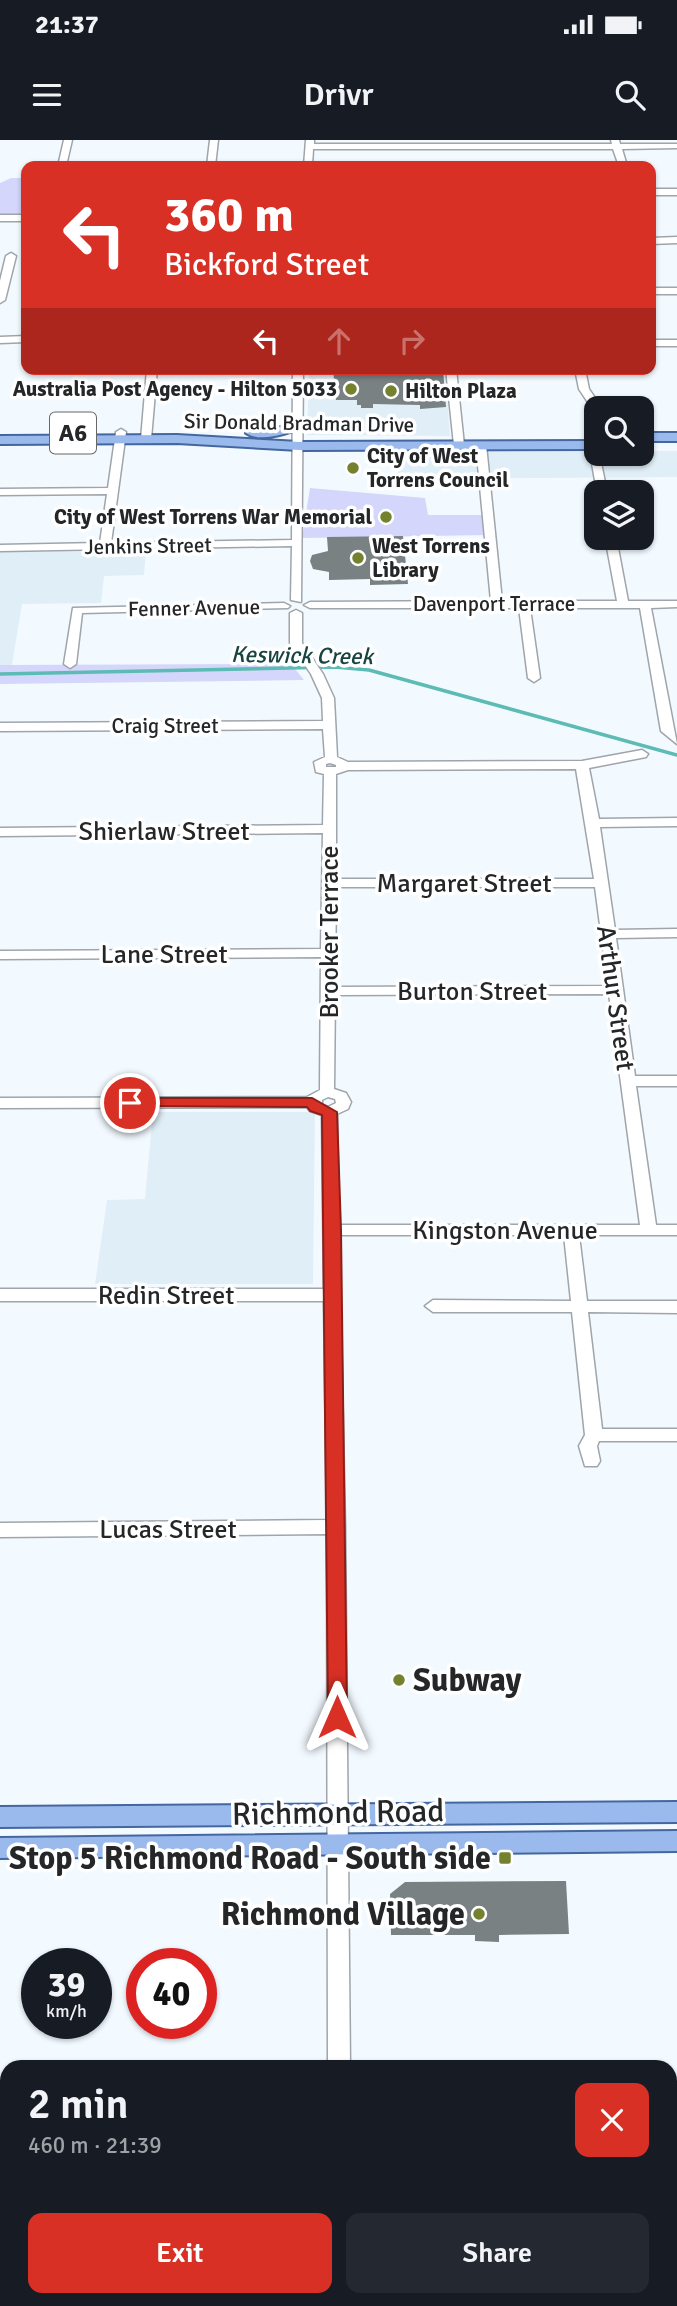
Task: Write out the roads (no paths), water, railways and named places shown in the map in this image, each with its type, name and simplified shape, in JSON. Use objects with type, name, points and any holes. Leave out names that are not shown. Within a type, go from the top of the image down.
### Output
[{"type":"main road","name":"Sir Donald Bradman Drive","points":[[0,440],[243,433],[458,441],[584,441]]},
{"type":"main road","name":"Sir Donald Bradman Drive","points":[[0,434],[120,436]]},
{"type":"main road","name":"Sir Donald Bradman Drive","points":[[146,435],[299,436],[353,445],[458,441],[481,445],[584,441]]},
{"type":"main road","points":[[654,437],[677,437]]},
{"type":"main road","points":[[654,444],[677,444]]},
{"type":"main road","points":[[298,460],[314,450],[353,445]]},
{"type":"main road","name":"Richmond Road","points":[[0,1817],[677,1812]]},
{"type":"main road","name":"Richmond Road","points":[[0,1848],[677,1841]]},
{"type":"street","points":[[63,161],[68,140]]},
{"type":"street","points":[[212,161],[214,140]]},
{"type":"street","points":[[616,143],[621,161]]},
{"type":"street","points":[[310,144],[616,143],[677,146]]},
{"type":"street","points":[[656,192],[677,192]]},
{"type":"street","points":[[0,218],[21,218]]},
{"type":"street","points":[[656,241],[677,240]]},
{"type":"street","points":[[0,300],[5,256]]},
{"type":"street","points":[[656,291],[677,291]]},
{"type":"street","points":[[0,340],[21,339]]},
{"type":"street","points":[[656,343],[677,343]]},
{"type":"street","points":[[146,435],[151,375]]},
{"type":"street","name":"Brooker Terrace","points":[[299,375],[296,643],[317,674],[328,698],[335,766],[329,830],[327,1092]]},
{"type":"street","points":[[452,375],[458,441]]},
{"type":"street","points":[[581,375],[584,389],[589,396]]},
{"type":"street","points":[[105,547],[120,436]]},
{"type":"street","points":[[481,445],[497,604]]},
{"type":"street","points":[[0,492],[111,491]]},
{"type":"street","name":"Jenkins Street","points":[[0,548],[296,543]]},
{"type":"street","points":[[613,550],[623,604]]},
{"type":"street","name":"Davenport Terrace","points":[[297,606],[306,601],[310,606],[677,604]]},
{"type":"street","name":"Fenner Avenue","points":[[70,664],[76,610],[284,606],[288,602],[297,606]]},
{"type":"street","points":[[524,604],[534,678]]},
{"type":"street","points":[[645,604],[667,731],[677,740]]},
{"type":"street","name":"Craig Street","points":[[0,727],[329,725]]},
{"type":"street","points":[[335,766],[582,765],[642,754]]},
{"type":"street","name":"Arthur Street","points":[[582,765],[593,823],[649,1231]]},
{"type":"street","points":[[593,823],[677,822]]},
{"type":"street","name":"Shierlaw Street","points":[[0,832],[329,830]]},
{"type":"street","name":"Margaret Street","points":[[329,883],[600,883]]},
{"type":"street","points":[[607,934],[677,933]]},
{"type":"street","name":"Lane Street","points":[[0,955],[329,953]]},
{"type":"street","name":"Burton Street","points":[[329,991],[614,990]]},
{"type":"street","points":[[629,1081],[677,1081]]},
{"type":"street","points":[[0,1103],[312,1102],[319,1094],[327,1092],[341,1096],[344,1102],[343,1107],[329,1112],[315,1108],[312,1102]]},
{"type":"street","points":[[329,1112],[333,1230],[339,2060]]},
{"type":"street","name":"Kingston Avenue","points":[[333,1230],[677,1230]]},
{"type":"street","points":[[571,1230],[594,1435],[588,1446],[591,1461]]},
{"type":"street","name":"Redin Street","points":[[0,1295],[332,1295]]},
{"type":"street","points":[[433,1306],[677,1307]]},
{"type":"street","points":[[594,1435],[677,1435]]},
{"type":"street","name":"Lucas Street","points":[[0,1530],[336,1527]]},
{"type":"waterway","name":"Keswick Creek","points":[[0,674],[335,667],[369,670],[677,755]]},
{"type":"place","name":"Australia Post Agency - Hilton 5033","points":[[351,389]]},
{"type":"place","name":"Hilton Plaza","points":[[391,391]]},
{"type":"place","name":"City of West Torrens Council","points":[[353,468]]},
{"type":"place","name":"City of West Torrens War Memorial","points":[[386,517]]},
{"type":"place","name":"West Torrens Library","points":[[358,558]]},
{"type":"place","name":"Subway","points":[[399,1680]]},
{"type":"place","name":"Stop 5 Richmond Road - South side","points":[[505,1858]]},
{"type":"place","name":"Richmond Village","points":[[479,1914]]}]
